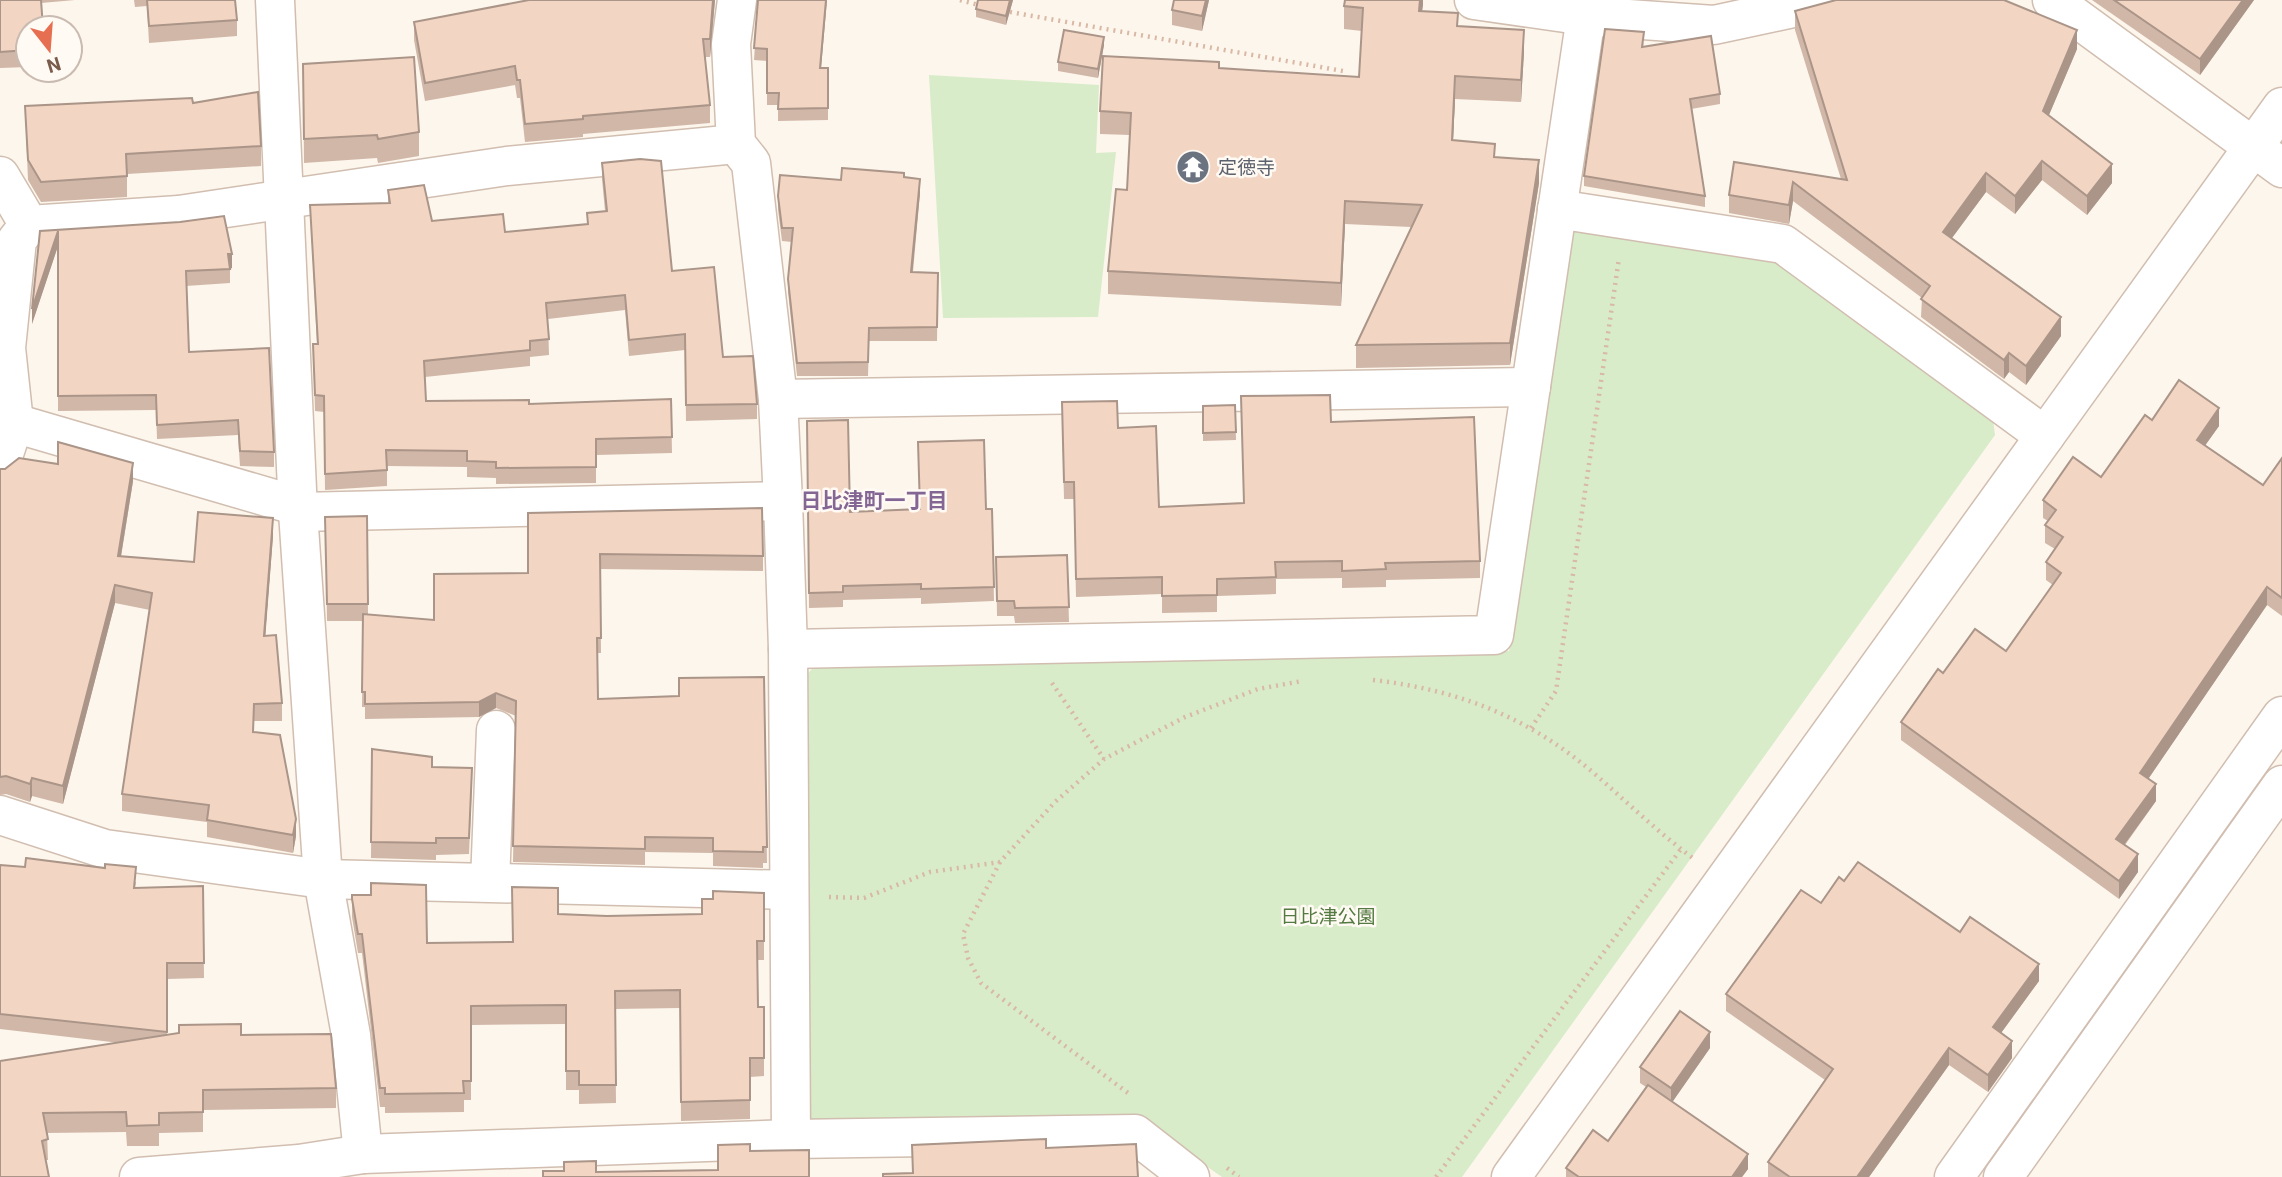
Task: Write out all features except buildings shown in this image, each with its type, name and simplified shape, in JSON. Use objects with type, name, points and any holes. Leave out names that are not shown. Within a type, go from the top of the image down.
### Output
[{"type":"street","points":[[275,0],[298,509],[323,879],[351,1035],[363,1154]]},
{"type":"street","points":[[737,0],[731,44],[736,144],[751,163],[778,399],[783,501],[788,649],[791,1139]]},
{"type":"street","points":[[1474,0],[1586,16],[1714,25],[1830,0]]},
{"type":"street","points":[[2052,0],[2267,158]]},
{"type":"street","points":[[788,649],[1494,635],[1586,16]]},
{"type":"street","points":[[1511,1177],[2045,436],[2267,158],[2282,107]]},
{"type":"street","points":[[0,466],[14,423],[6,348],[17,240],[29,225],[179,215],[508,166],[736,144]]},
{"type":"street","points":[[0,176],[29,225]]},
{"type":"street","points":[[1557,209],[1783,244],[2045,436]]},
{"type":"street","points":[[778,399],[1531,387]]},
{"type":"street","points":[[14,423],[298,509],[783,501]]},
{"type":"street","points":[[1954,1177],[2282,716]]},
{"type":"street","points":[[490,883],[496,730]]},
{"type":"street","points":[[2003,1177],[2282,785]]},
{"type":"street","points":[[0,814],[105,849],[323,879],[789,893]]},
{"type":"street","points":[[139,1177],[300,1171],[363,1154],[791,1139],[1135,1134],[1204,1169]]},
{"type":"path","points":[[960,0],[979,5]]},
{"type":"path","points":[[1010,12],[1343,71]]},
{"type":"path","points":[[1531,728],[1556,691],[1625,220]]},
{"type":"path","points":[[1052,644],[1052,685],[1104,759]]},
{"type":"path","points":[[1361,678],[1424,686],[1509,715],[1597,776],[1655,830],[1698,861]]},
{"type":"path","points":[[1132,1096],[981,983],[968,958],[964,933],[1000,862],[1055,802],[1104,759],[1185,717],[1258,689],[1310,680]]},
{"type":"path","points":[[1436,1177],[1681,849]]},
{"type":"path","points":[[789,893],[864,898],[930,872],[1000,862]]},
{"type":"path","points":[[1204,1169],[1240,1177]]},
{"type":"green space","points":[[929,75],[1099,85],[1096,153],[1116,152],[1098,317],[943,318]]},
{"type":"green space","name":"日比津公園","points":[[1572,228],[1776,258],[1993,420],[1995,435],[1462,1177],[1222,1177],[1138,1119],[811,1124],[803,678],[814,667],[1509,651]]},
{"type":"place","name":"定徳寺","points":[[1193,167]]},
{"type":"district","name":"日比津町一丁目","points":[[874,501]]}]
